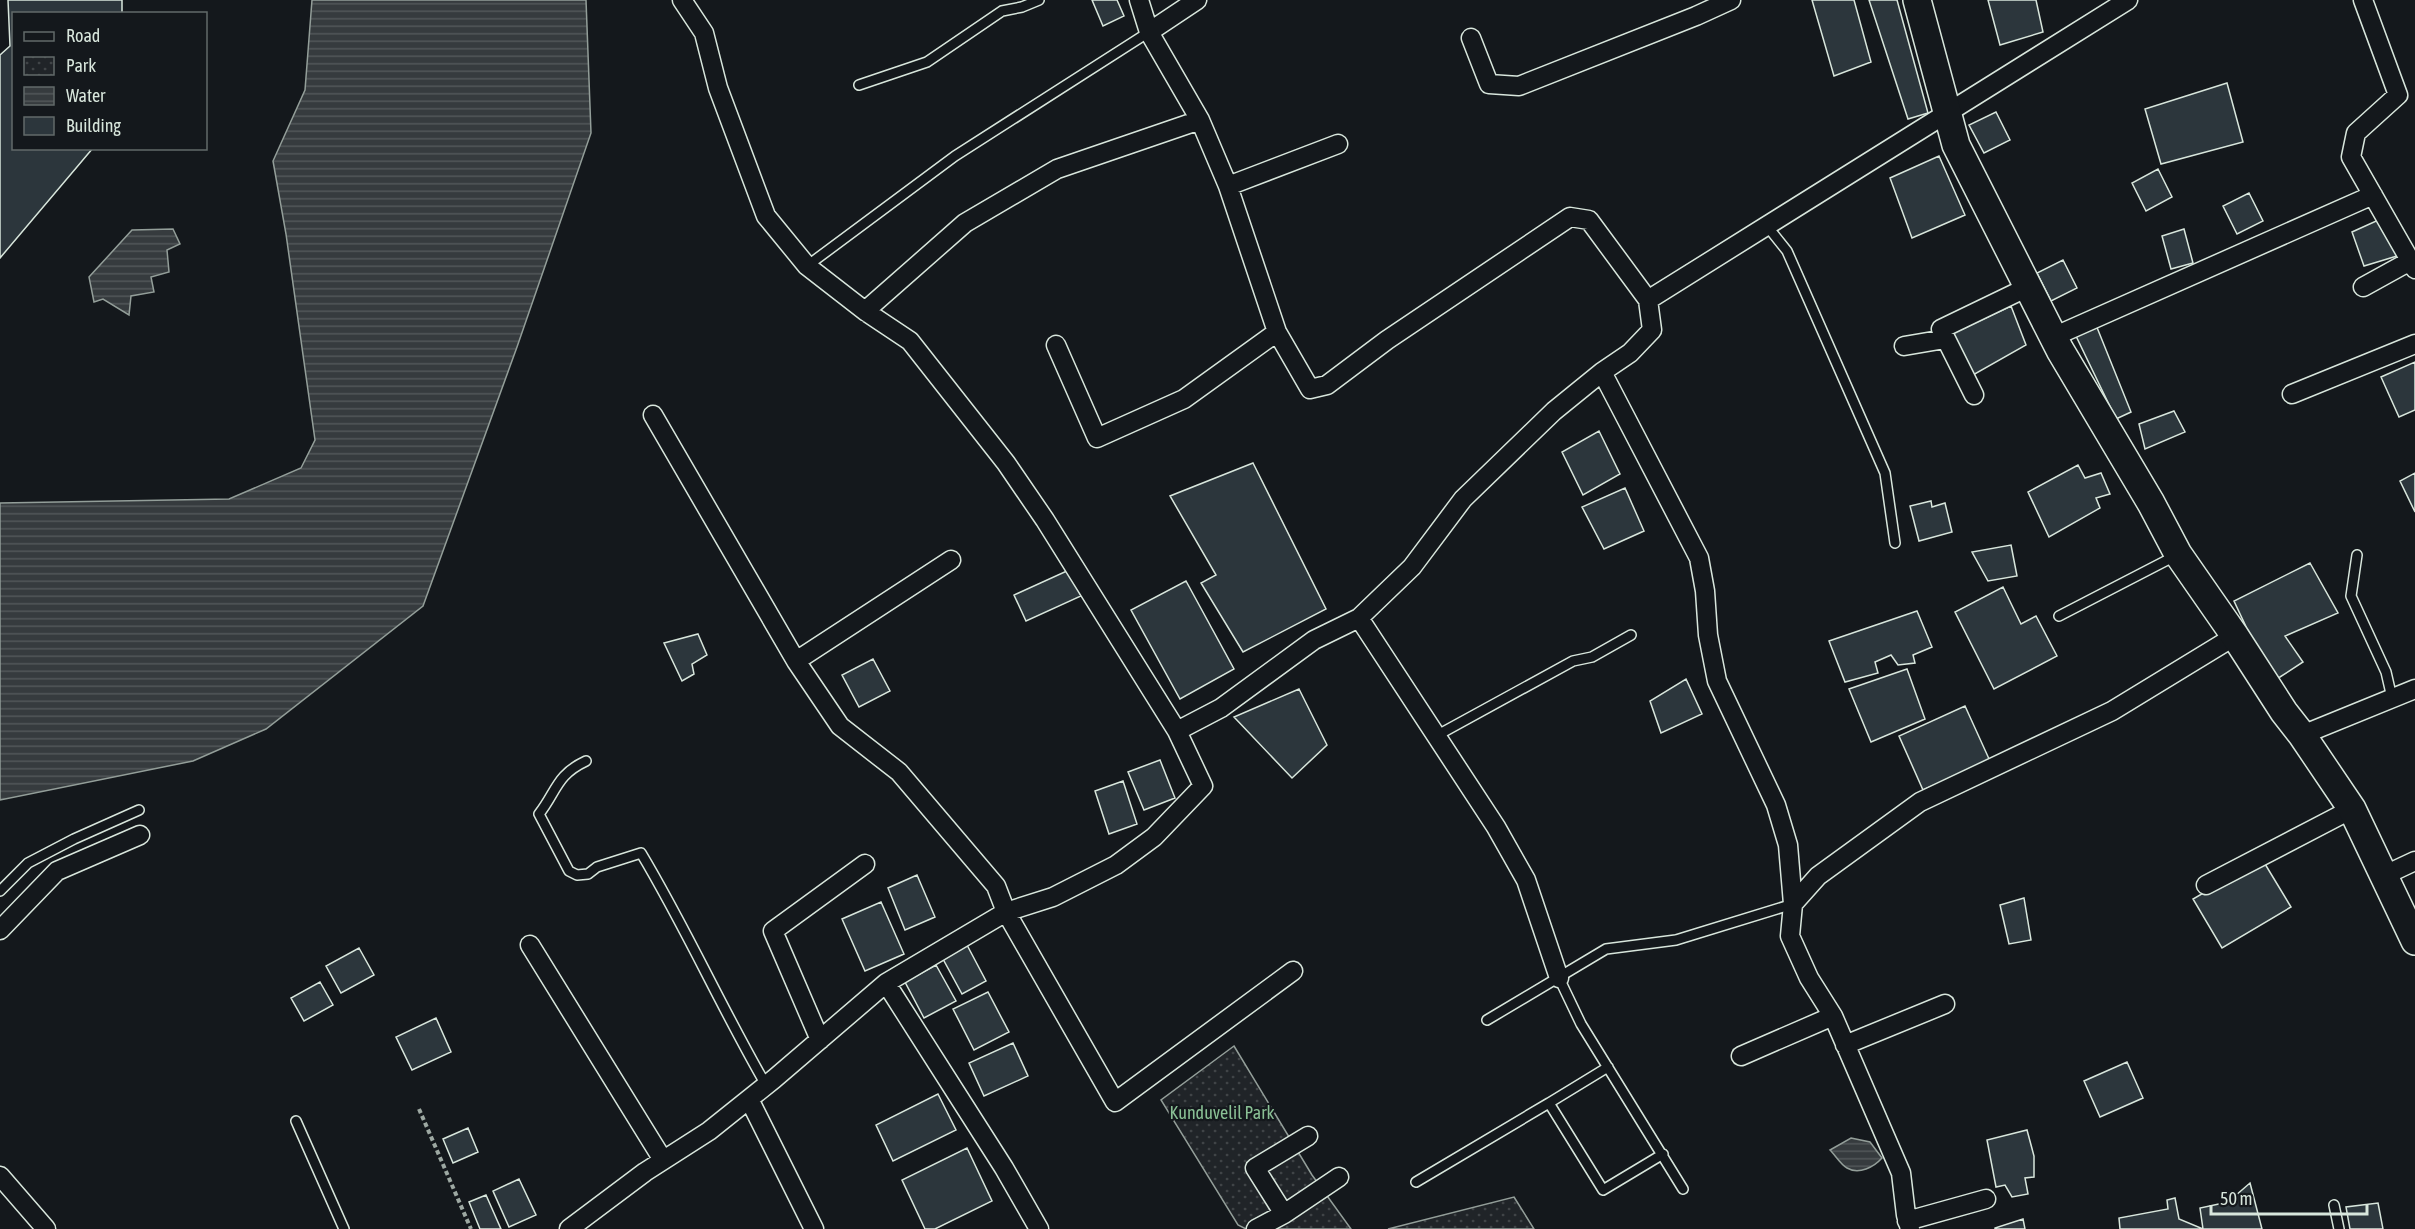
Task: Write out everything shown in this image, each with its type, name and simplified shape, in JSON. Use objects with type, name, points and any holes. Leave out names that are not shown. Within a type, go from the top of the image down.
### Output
[{"type":"street","points":[[569,1229],[663,1160],[709,1131],[886,983],[1006,912],[1053,897],[1116,865],[1154,837],[1203,786],[1177,731],[1045,520],[1006,463],[910,341],[865,311],[807,266],[766,216],[718,88],[704,33],[682,0]]},
{"type":"street","points":[[1139,0],[1149,32],[1200,120],[1228,186],[1277,332],[1310,389],[1328,385],[1387,340],[1570,217],[1589,220],[1648,300],[1652,330],[1630,353],[1602,372],[1554,411],[1463,499],[1412,567],[1359,618],[1314,640],[1221,708],[1177,731]]},
{"type":"street","points":[[1149,32],[1197,0]]},
{"type":"street","points":[[1471,38],[1489,84],[1519,86],[1693,8],[1731,0]]},
{"type":"street","points":[[1917,0],[1956,145],[2053,337],[2151,502],[2178,554],[2352,809],[2415,941]]},
{"type":"street","points":[[1648,300],[2128,0]]},
{"type":"street","points":[[2363,0],[2398,95],[2356,133],[2351,157],[2413,265],[2363,287]]},
{"type":"street","points":[[865,311],[965,223],[1058,169],[1200,120]]},
{"type":"street","points":[[1228,186],[1338,144]]},
{"type":"street","points":[[2053,337],[2373,195]]},
{"type":"street","points":[[1974,395],[1941,329],[2028,287]]},
{"type":"street","points":[[1056,345],[1097,438],[1184,399],[1277,332]]},
{"type":"street","points":[[1904,346],[1945,339]]},
{"type":"street","points":[[2292,394],[2415,344]]},
{"type":"street","points":[[1602,372],[1699,558],[1705,591],[1707,636],[1717,681],[1776,805],[1788,845],[1793,904],[1790,936],[1809,978],[1833,1016],[1901,1173],[1908,1225],[1986,1199]]},
{"type":"street","points":[[653,415],[796,661],[840,726],[899,772],[996,886],[1006,912],[1115,1102],[1293,972]]},
{"type":"street","points":[[796,661],[951,560]]},
{"type":"street","points":[[1359,618],[1496,827],[1526,880],[1558,978]]},
{"type":"street","points":[[1793,904],[1818,876],[1920,802],[2112,711],[2235,636]]},
{"type":"street","points":[[2302,735],[2415,689]]},
{"type":"street","points":[[2206,885],[2352,809]]},
{"type":"street","points":[[0,930],[57,871],[140,835]]},
{"type":"street","points":[[2383,876],[2415,861]]},
{"type":"street","points":[[820,1040],[773,931],[865,864]]},
{"type":"street","points":[[530,945],[663,1160]]},
{"type":"street","points":[[886,983],[1004,1168],[1039,1229]]},
{"type":"street","points":[[1845,1045],[1945,1004]]},
{"type":"street","points":[[1741,1056],[1833,1016]]},
{"type":"street","points":[[749,1099],[814,1229]]},
{"type":"street","points":[[1284,1214],[1255,1168],[1308,1136]]},
{"type":"street","points":[[0,1176],[46,1229]]},
{"type":"street","points":[[1256,1229],[1284,1214],[1339,1177]]},
{"type":"lane","points":[[859,85],[927,62],[1002,11],[1022,7],[1039,0]]},
{"type":"lane","points":[[807,266],[955,156],[1149,32]]},
{"type":"lane","points":[[1767,226],[1787,251],[1885,473],[1895,543]]},
{"type":"lane","points":[[2059,616],[2178,554]]},
{"type":"lane","points":[[2357,555],[2351,596],[2386,672],[2392,698]]},
{"type":"lane","points":[[1436,736],[1574,661],[1592,657],[1631,635]]},
{"type":"lane","points":[[586,761],[572,768],[559,780],[548,803],[539,814],[569,871],[577,875],[588,874],[597,867],[641,853],[666,894],[735,1031],[766,1085]]},
{"type":"lane","points":[[0,891],[28,862],[74,838],[139,810]]},
{"type":"lane","points":[[1487,1020],[1606,949],[1676,939],[1793,904]]},
{"type":"lane","points":[[1558,978],[1570,1005],[1683,1189]]},
{"type":"lane","points":[[1416,1182],[1608,1067]]},
{"type":"lane","points":[[1549,1103],[1603,1190],[1663,1154]]},
{"type":"lane","points":[[296,1121],[344,1229]]},
{"type":"lane","points":[[2334,1205],[2339,1229]]},
{"type":"path","points":[[419,1109],[471,1229]]},
{"type":"green space","name":"Kunduvelil Park","points":[[1234,1046],[1312,1175],[1351,1229],[1246,1229],[1238,1225],[1161,1100]]},
{"type":"green space","points":[[1514,1197],[1534,1229],[1388,1229]]},
{"type":"water","points":[[312,0],[586,0],[591,133],[517,347],[423,606],[266,729],[193,761],[0,800],[0,503],[229,499],[301,468],[315,440],[286,234],[273,161],[305,90]]},
{"type":"water","points":[[173,229],[180,244],[167,250],[169,272],[151,277],[154,292],[131,296],[129,315],[103,299],[94,302],[89,277],[132,230]]},
{"type":"water","points":[[1851,1138],[1870,1142],[1882,1158],[1871,1167],[1861,1170],[1856,1171],[1845,1167],[1830,1150]]},
{"type":"building","points":[[8,0],[122,0],[122,12],[12,12],[12,150],[91,150],[0,258],[0,55],[10,46]]},
{"type":"building","points":[[1092,0],[1117,0],[1124,16],[1103,26]]},
{"type":"building","points":[[1812,0],[1854,0],[1871,62],[1834,76]]},
{"type":"building","points":[[1869,0],[1897,0],[1928,113],[1908,119]]},
{"type":"building","points":[[1988,0],[2036,0],[2043,32],[2000,45]]},
{"type":"building","points":[[2227,83],[2243,142],[2161,164],[2145,109]]},
{"type":"building","points":[[1996,112],[2010,140],[1984,153],[1969,125]]},
{"type":"building","points":[[1939,156],[1965,215],[1912,238],[1890,178]]},
{"type":"building","points":[[2158,169],[2172,197],[2146,211],[2132,183]]},
{"type":"building","points":[[2249,193],[2263,221],[2237,234],[2223,206]]},
{"type":"building","points":[[2385,217],[2397,256],[2364,266],[2352,232]]},
{"type":"building","points":[[2184,229],[2193,263],[2171,269],[2162,236]]},
{"type":"building","points":[[2063,260],[2077,288],[2051,301],[2037,273]]},
{"type":"building","points":[[2011,306],[2026,345],[1973,375],[1951,334]]},
{"type":"building","points":[[2096,325],[2131,412],[2116,419],[2076,336]]},
{"type":"building","points":[[2415,362],[2415,410],[2399,417],[2381,377]]},
{"type":"building","points":[[2174,411],[2185,432],[2145,449],[2139,424]]},
{"type":"building","points":[[1599,431],[1620,474],[1583,495],[1562,452]]},
{"type":"building","points":[[1253,463],[1326,609],[1243,652],[1201,583],[1216,575],[1170,496]]},
{"type":"building","points":[[2078,465],[2085,478],[2101,473],[2110,494],[2096,498],[2100,508],[2049,537],[2028,492]]},
{"type":"building","points":[[2415,473],[2415,512],[2400,481]]},
{"type":"building","points":[[1625,488],[1644,531],[1604,549],[1582,507]]},
{"type":"building","points":[[1931,501],[1932,507],[1945,503],[1952,532],[1919,541],[1910,506]]},
{"type":"building","points":[[2011,545],[2017,576],[1988,581],[1972,552]]},
{"type":"building","points":[[2310,563],[2338,613],[2285,636],[2303,662],[2280,677],[2269,679],[2248,639],[2248,631],[2234,601]]},
{"type":"building","points":[[1069,570],[1081,596],[1026,621],[1014,595]]},
{"type":"building","points":[[1186,581],[1234,669],[1180,699],[1131,610]]},
{"type":"building","points":[[2003,587],[2021,624],[2036,616],[2057,656],[1994,689],[1955,612]]},
{"type":"building","points":[[1917,611],[1932,647],[1913,655],[1915,663],[1898,665],[1891,655],[1875,662],[1878,673],[1845,682],[1829,641]]},
{"type":"building","points":[[698,634],[707,655],[692,664],[694,674],[682,681],[664,643]]},
{"type":"building","points":[[873,659],[890,691],[859,707],[842,675]]},
{"type":"building","points":[[1907,669],[1925,719],[1871,742],[1849,689]]},
{"type":"building","points":[[1686,679],[1702,714],[1661,733],[1650,701]]},
{"type":"building","points":[[1299,689],[1327,745],[1292,778],[1234,717]]},
{"type":"building","points":[[1965,706],[1990,761],[1923,790],[1899,736]]},
{"type":"building","points":[[1160,760],[1175,798],[1144,810],[1128,772]]},
{"type":"building","points":[[1123,781],[1137,824],[1109,834],[1095,791]]},
{"type":"building","points":[[2262,859],[2291,907],[2222,948],[2193,899]]},
{"type":"building","points":[[917,875],[935,917],[905,930],[888,888]]},
{"type":"building","points":[[2024,898],[2031,940],[2009,944],[2000,905]]},
{"type":"building","points":[[881,902],[904,954],[865,971],[842,919]]},
{"type":"building","points":[[967,945],[986,981],[962,994],[943,959]]},
{"type":"building","points":[[359,948],[374,975],[341,993],[326,966]]},
{"type":"building","points":[[936,965],[956,1001],[924,1018],[905,982]]},
{"type":"building","points":[[320,982],[333,1005],[304,1021],[291,998]]},
{"type":"building","points":[[988,992],[1009,1032],[974,1050],[953,1009]]},
{"type":"building","points":[[436,1018],[451,1052],[412,1070],[396,1037]]},
{"type":"building","points":[[1013,1043],[1028,1076],[984,1096],[969,1063]]},
{"type":"building","points":[[2127,1062],[2143,1098],[2100,1117],[2084,1081]]},
{"type":"building","points":[[938,1094],[956,1130],[893,1161],[876,1125]]},
{"type":"building","points":[[468,1128],[478,1152],[453,1163],[443,1139]]},
{"type":"building","points":[[2027,1130],[2034,1156],[2034,1177],[2025,1178],[2028,1194],[2012,1197],[2005,1185],[1996,1187],[1987,1140]]},
{"type":"building","points":[[967,1148],[992,1201],[935,1229],[925,1229],[902,1180]]},
{"type":"building","points":[[519,1179],[536,1215],[509,1227],[493,1191]]},
{"type":"building","points":[[2250,1183],[2262,1229],[2203,1229],[2200,1208],[2228,1202]]},
{"type":"building","points":[[486,1195],[501,1229],[480,1229],[469,1202]]},
{"type":"building","points":[[2175,1198],[2179,1219],[2203,1229],[2120,1229],[2119,1218],[2168,1209],[2167,1200]]},
{"type":"building","points":[[2378,1203],[2383,1229],[2350,1229],[2346,1207]]},
{"type":"building","points":[[2023,1219],[2025,1229],[1995,1229],[1995,1228]]}]
